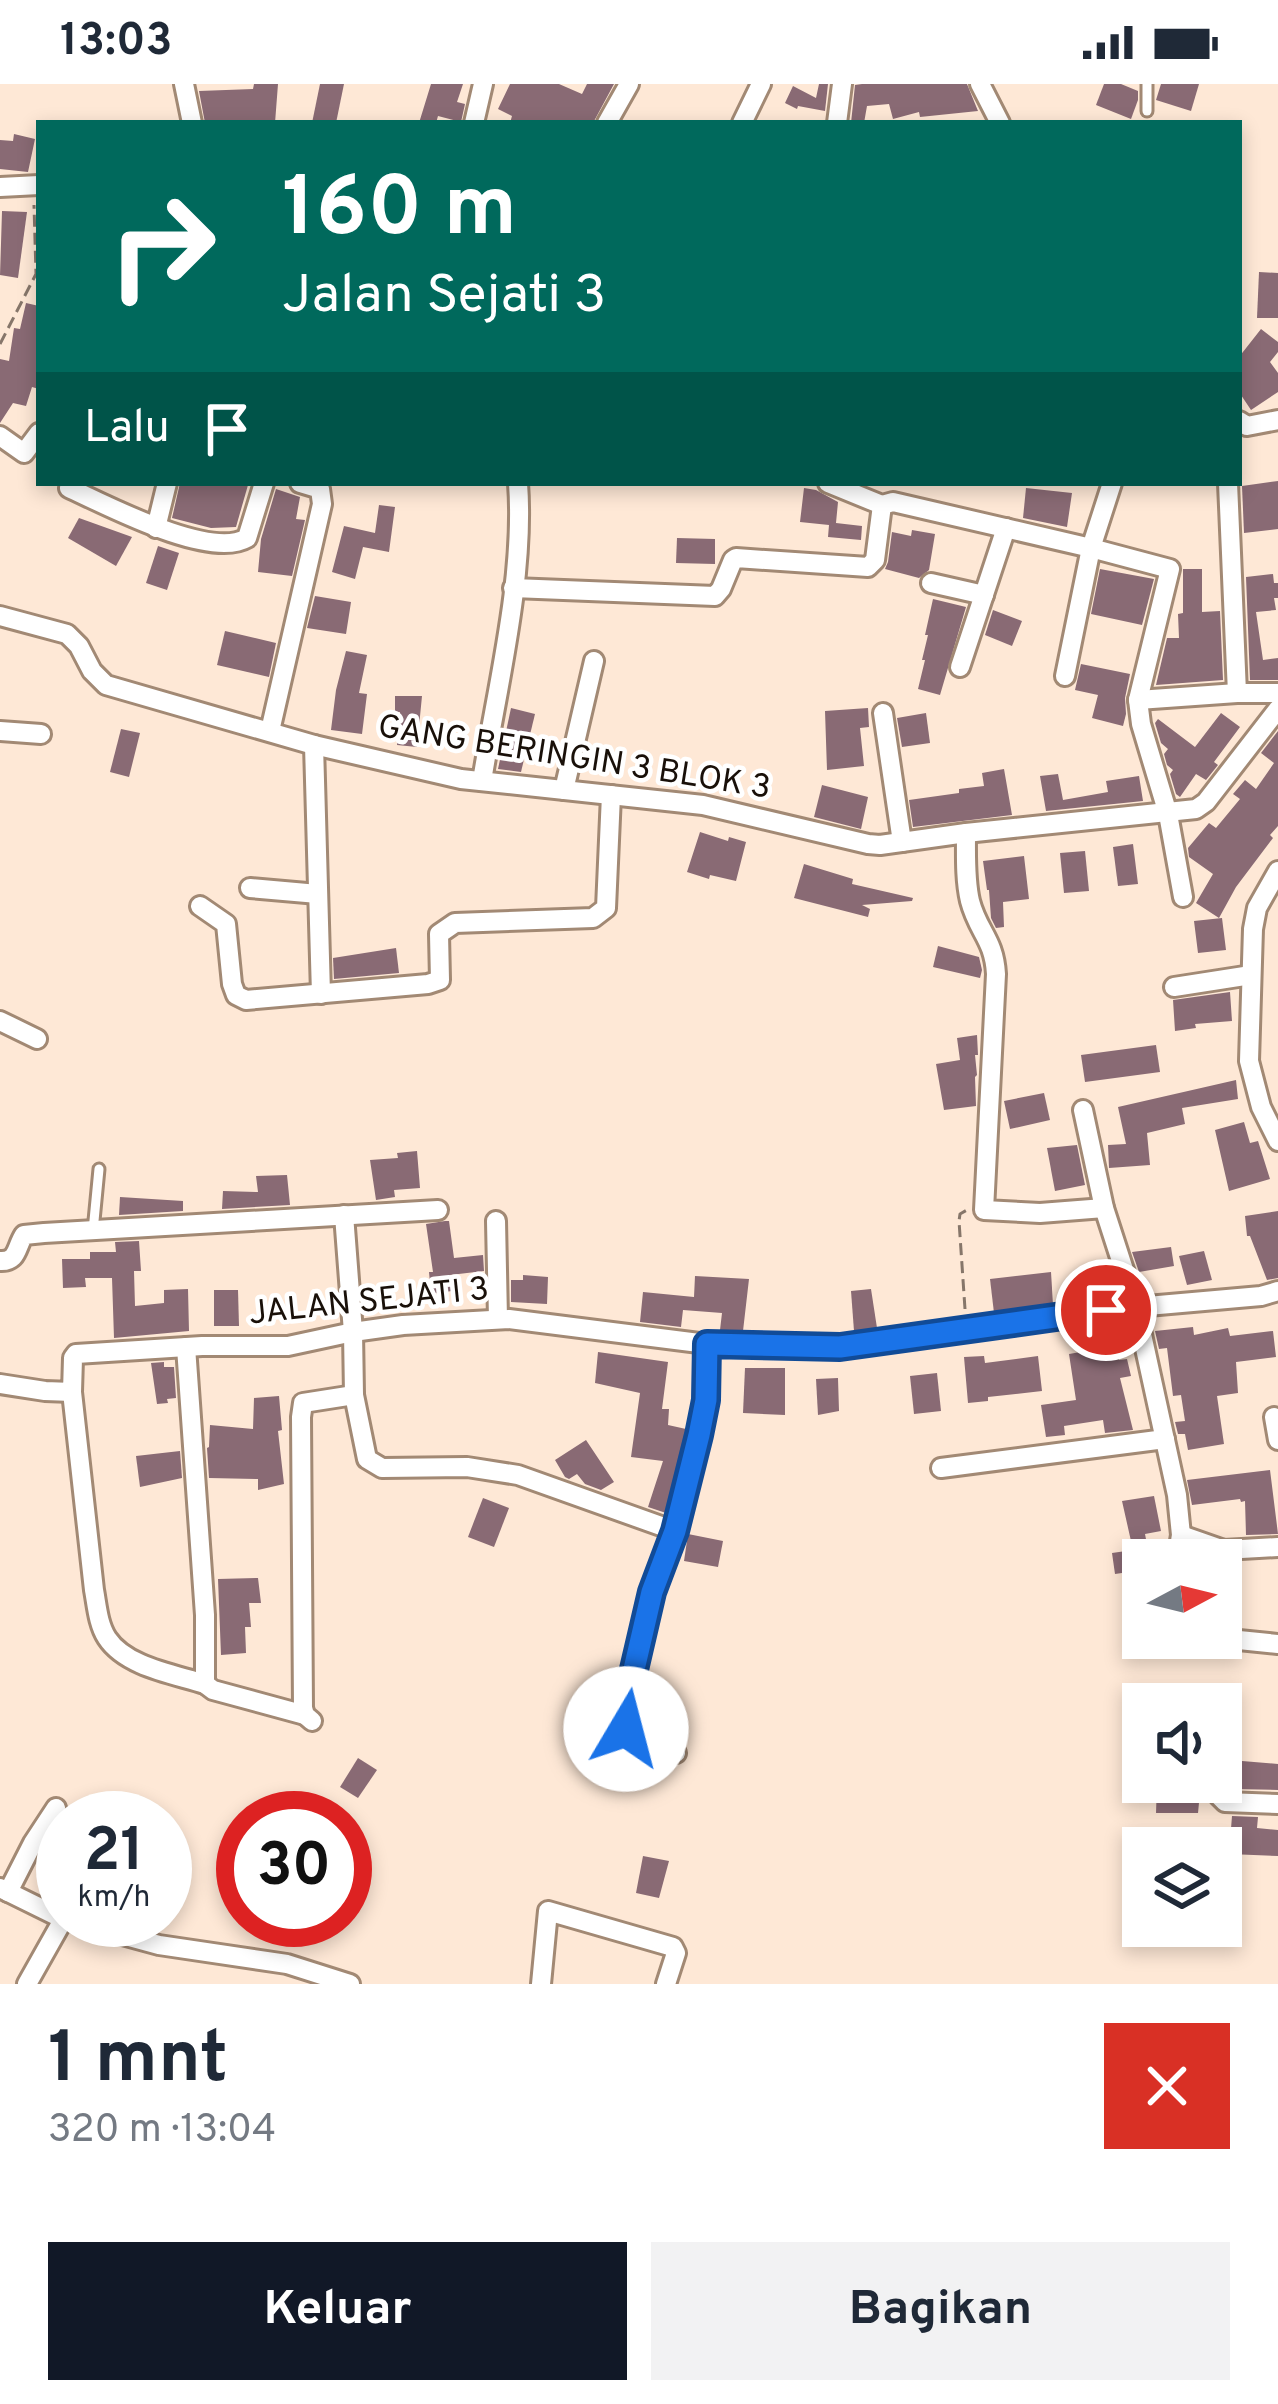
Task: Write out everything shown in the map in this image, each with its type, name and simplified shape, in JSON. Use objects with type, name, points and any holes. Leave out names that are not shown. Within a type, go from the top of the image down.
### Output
[{"type":"street","points":[[184,84],[191,120]]},
{"type":"street","points":[[475,120],[483,84]]},
{"type":"street","points":[[609,120],[629,84]]},
{"type":"street","points":[[743,120],[761,84]]},
{"type":"street","points":[[837,120],[842,84]]},
{"type":"street","points":[[980,84],[998,120]]},
{"type":"street","points":[[0,187],[36,185]]},
{"type":"street","points":[[1242,424],[1278,420]]},
{"type":"street","points":[[0,436],[24,453],[36,437]]},
{"type":"street","points":[[156,528],[166,486]]},
{"type":"street","points":[[69,488],[156,528],[212,542],[242,542],[263,486]]},
{"type":"street","points":[[270,731],[323,496],[312,486]]},
{"type":"street","points":[[482,781],[513,588],[518,486]]},
{"type":"street","points":[[835,486],[882,505],[893,502],[1006,527],[1170,569],[1138,700],[1168,814],[1183,897]]},
{"type":"street","points":[[1065,676],[1091,548],[1111,486]]},
{"type":"street","points":[[1228,486],[1237,693]]},
{"type":"street","points":[[513,588],[715,596],[736,558],[868,567],[875,560],[882,505]]},
{"type":"street","points":[[960,668],[1006,527]]},
{"type":"street","points":[[932,583],[984,595]]},
{"type":"street","name":"GANG BERINGIN 3 BLOK 3","points":[[0,616],[67,634],[106,685],[314,745],[482,781],[704,805],[868,844],[1168,814]]},
{"type":"street","points":[[564,790],[594,661]]},
{"type":"street","points":[[1138,700],[1278,693]]},
{"type":"street","points":[[1168,814],[1196,809],[1206,802],[1278,709]]},
{"type":"street","points":[[883,713],[902,842]]},
{"type":"street","points":[[0,731],[41,734]]},
{"type":"street","points":[[314,745],[321,994]]},
{"type":"street","points":[[200,906],[226,924],[232,984],[236,995],[246,1000],[428,984],[440,980],[439,934],[455,923],[593,918],[606,908],[611,795]]},
{"type":"street","points":[[966,833],[970,899],[995,954],[997,974],[984,1210],[1040,1213],[1105,1208]]},
{"type":"street","points":[[1278,871],[1257,908],[1249,1061],[1261,1107],[1278,1141]]},
{"type":"street","points":[[250,888],[318,894]]},
{"type":"street","points":[[1174,987],[1251,975]]},
{"type":"street","points":[[0,1021],[37,1039]]},
{"type":"street","points":[[1083,1110],[1105,1208],[1136,1307],[1178,1495],[1180,1539]]},
{"type":"street","points":[[0,1261],[15,1257],[24,1235],[438,1210]]},
{"type":"street","points":[[344,1215],[354,1395],[367,1459],[382,1468],[467,1467],[518,1474],[675,1531]]},
{"type":"street","points":[[496,1221],[498,1319]]},
{"type":"street","name":"JALAN SEJATI 3","points":[[72,1392],[76,1354],[289,1346],[404,1325],[498,1319],[707,1344],[840,1347],[1278,1291]]},
{"type":"street","points":[[676,1753],[638,1748],[626,1729],[632,1678],[652,1592],[675,1531],[706,1400],[707,1344]]},
{"type":"street","points":[[186,1347],[206,1615],[205,1684]]},
{"type":"street","points":[[0,1384],[72,1392],[94,1590],[108,1640],[124,1657],[309,1718],[301,1417],[303,1403],[354,1395]]},
{"type":"street","points":[[1274,1417],[1278,1440]]},
{"type":"street","points":[[941,1468],[1165,1438]]},
{"type":"street","points":[[1181,1535],[1192,1539]]},
{"type":"street","points":[[1242,1549],[1278,1547]]},
{"type":"street","points":[[1242,1640],[1278,1644]]},
{"type":"street","points":[[1242,1803],[1278,1804]]},
{"type":"street","points":[[36,1838],[4,1890],[36,1906]]},
{"type":"street","points":[[541,1984],[548,1911],[673,1947],[676,1953],[667,1984]]},
{"type":"street","points":[[27,1984],[48,1947]]},
{"type":"street","points":[[172,1947],[287,1964],[350,1984]]},
{"type":"lane","points":[[1147,111],[1148,84]]},
{"type":"lane","points":[[93,1231],[99,1168]]},
{"type":"path","points":[[0,344],[36,274],[36,185]]},
{"type":"path","points":[[967,1329],[959,1214],[984,1210]]},
{"type":"building","points":[[254,84],[278,84],[275,120],[204,120],[199,91],[253,89]]},
{"type":"building","points":[[320,84],[344,84],[337,120],[313,120]]},
{"type":"building","points":[[431,84],[463,84],[457,102],[465,104],[461,120],[438,116],[437,120],[420,120]]},
{"type":"building","points":[[510,84],[559,84],[582,94],[587,84],[614,84],[595,120],[511,120],[512,116],[498,109]]},
{"type":"building","points":[[819,84],[828,84],[825,111],[785,103],[793,86],[816,98]]},
{"type":"building","points":[[967,84],[978,111],[920,117],[919,112],[893,119],[889,104],[867,106],[865,120],[851,120],[855,85]]},
{"type":"building","points":[[1104,84],[1138,91],[1131,119],[1096,105]]},
{"type":"building","points":[[1161,84],[1199,84],[1191,111],[1156,100]]},
{"type":"building","points":[[14,134],[35,139],[28,172],[0,169],[0,140],[13,141]]},
{"type":"building","points":[[2,211],[27,212],[18,278],[0,275]]},
{"type":"building","points":[[1259,272],[1278,273],[1278,318],[1257,318]]},
{"type":"building","points":[[26,303],[36,305],[36,388],[32,387],[26,406],[13,403],[0,423],[0,359],[9,361],[14,328],[20,329]]},
{"type":"building","points":[[1261,329],[1278,342],[1278,352],[1270,362],[1278,373],[1278,392],[1251,410],[1242,396],[1242,353]]},
{"type":"building","points":[[1278,481],[1278,529],[1244,533],[1242,486]]},
{"type":"building","points":[[179,486],[248,486],[236,527],[211,528],[172,518]]},
{"type":"building","points":[[804,488],[838,502],[836,523],[862,526],[861,540],[828,537],[829,525],[800,522]]},
{"type":"building","points":[[1026,488],[1072,493],[1067,527],[1023,518]]},
{"type":"building","points":[[276,489],[300,497],[296,519],[305,520],[292,576],[258,572],[261,539]]},
{"type":"building","points":[[379,505],[395,507],[389,552],[363,547],[355,579],[332,572],[344,526],[375,533]]},
{"type":"building","points":[[79,518],[132,537],[116,566],[68,538]]},
{"type":"building","points":[[912,530],[935,534],[929,570],[919,578],[885,569],[892,532],[911,536]]},
{"type":"building","points":[[677,538],[715,539],[715,564],[676,563]]},
{"type":"building","points":[[158,546],[179,553],[167,590],[146,583]]},
{"type":"building","points":[[1100,569],[1154,579],[1142,625],[1091,614]]},
{"type":"building","points":[[1183,569],[1202,569],[1202,612],[1220,611],[1223,680],[1156,685],[1167,638],[1179,638]]},
{"type":"building","points":[[1273,574],[1278,583],[1276,610],[1256,612],[1263,660],[1278,658],[1278,680],[1250,680],[1246,577]]},
{"type":"building","points":[[315,596],[351,602],[346,634],[307,628]]},
{"type":"building","points":[[933,599],[966,607],[940,695],[918,689]]},
{"type":"building","points":[[993,610],[1022,621],[1012,646],[985,635]]},
{"type":"building","points":[[225,631],[276,643],[269,677],[217,665]]},
{"type":"building","points":[[346,651],[367,655],[359,693],[367,694],[362,734],[331,730]]},
{"type":"building","points":[[1081,664],[1130,674],[1123,726],[1092,718],[1098,695],[1075,690]]},
{"type":"building","points":[[395,696],[422,696],[417,747],[397,745],[400,712],[395,712]]},
{"type":"building","points":[[511,708],[535,714],[521,772],[498,769]]},
{"type":"building","points":[[868,708],[869,727],[860,728],[864,766],[827,770],[825,711]]},
{"type":"building","points":[[926,713],[930,743],[902,747],[897,718]]},
{"type":"building","points":[[1221,713],[1240,727],[1206,780],[1196,774],[1180,797],[1164,754],[1168,749],[1155,723],[1158,719],[1195,747]]},
{"type":"building","points":[[121,729],[140,733],[129,777],[110,772]]},
{"type":"building","points":[[1278,731],[1278,826],[1219,918],[1196,903],[1213,874],[1189,857],[1188,848],[1209,823],[1216,828],[1240,799],[1233,794],[1245,780],[1256,789],[1274,763],[1261,753]]},
{"type":"building","points":[[1004,769],[1012,815],[913,827],[909,800],[984,786],[982,773]]},
{"type":"building","points":[[1058,774],[1063,800],[1108,792],[1106,781],[1139,776],[1143,801],[1046,811],[1040,776]]},
{"type":"building","points":[[822,785],[868,797],[861,829],[814,817]]},
{"type":"building","points":[[700,832],[746,842],[736,881],[687,872]]},
{"type":"building","points":[[1133,844],[1138,884],[1118,886],[1113,847]]},
{"type":"building","points":[[1085,851],[1089,891],[1064,893],[1060,853]]},
{"type":"building","points":[[1024,856],[1029,899],[1003,902],[1004,927],[996,928],[983,861]]},
{"type":"building","points":[[804,864],[853,879],[852,884],[913,898],[862,905],[870,909],[868,917],[794,898]]},
{"type":"building","points":[[1222,918],[1226,950],[1198,953],[1194,921]]},
{"type":"building","points":[[938,946],[979,957],[980,978],[933,967]]},
{"type":"building","points":[[396,948],[399,973],[334,979],[333,958]]},
{"type":"building","points":[[1230,992],[1232,1021],[1175,1031],[1173,1000]]},
{"type":"building","points":[[977,1035],[976,1106],[944,1110],[936,1064],[960,1060],[957,1038]]},
{"type":"building","points":[[1156,1045],[1160,1072],[1085,1082],[1081,1055]]},
{"type":"building","points":[[1236,1080],[1238,1099],[1182,1108],[1185,1124],[1147,1133],[1150,1165],[1109,1168],[1108,1145],[1126,1144],[1118,1107]]},
{"type":"building","points":[[1044,1093],[1050,1120],[1010,1129],[1004,1101]]},
{"type":"building","points":[[1244,1122],[1250,1143],[1258,1141],[1270,1179],[1229,1191],[1215,1130]]},
{"type":"building","points":[[1077,1145],[1085,1185],[1055,1191],[1047,1148]]},
{"type":"building","points":[[417,1151],[420,1188],[394,1190],[395,1197],[376,1200],[370,1160]]},
{"type":"building","points":[[287,1175],[290,1205],[222,1209],[223,1191],[258,1192],[256,1176]]},
{"type":"building","points":[[120,1197],[183,1201],[183,1211],[119,1215]]},
{"type":"building","points":[[1278,1211],[1278,1278],[1267,1280],[1247,1236],[1245,1216]]},
{"type":"building","points":[[449,1221],[454,1258],[483,1255],[484,1271],[450,1275],[452,1291],[431,1294],[426,1224]]},
{"type":"building","points":[[139,1241],[141,1271],[134,1271],[135,1306],[164,1303],[164,1290],[188,1289],[189,1331],[114,1338],[112,1278],[85,1278],[86,1287],[63,1288],[62,1259],[90,1259],[90,1252],[116,1252],[115,1242]]},
{"type":"building","points":[[1171,1247],[1174,1266],[1139,1272],[1132,1252]]},
{"type":"building","points":[[1204,1251],[1212,1280],[1187,1285],[1179,1256]]},
{"type":"building","points":[[1051,1272],[1053,1305],[994,1313],[990,1279]]},
{"type":"building","points":[[523,1275],[548,1277],[547,1304],[511,1302],[511,1280],[523,1280]]},
{"type":"building","points":[[695,1276],[749,1279],[743,1331],[720,1330],[722,1313],[683,1310],[681,1327],[640,1322],[643,1292],[694,1297]]},
{"type":"building","points":[[871,1289],[877,1328],[854,1331],[851,1291]]},
{"type":"building","points":[[214,1290],[238,1290],[239,1326],[214,1326]]},
{"type":"building","points":[[1193,1327],[1194,1335],[1228,1328],[1230,1336],[1273,1331],[1276,1357],[1236,1362],[1238,1393],[1217,1396],[1224,1444],[1188,1450],[1185,1434],[1178,1434],[1175,1422],[1185,1421],[1181,1395],[1173,1396],[1167,1348],[1159,1349],[1155,1331]]},
{"type":"building","points":[[1117,1338],[1119,1360],[1127,1359],[1131,1376],[1120,1378],[1133,1430],[1105,1433],[1103,1420],[1064,1426],[1065,1435],[1046,1437],[1041,1405],[1076,1400],[1069,1354],[1092,1350],[1091,1341]]},
{"type":"building","points":[[598,1352],[668,1362],[662,1409],[669,1409],[668,1425],[686,1429],[666,1513],[648,1507],[663,1461],[631,1457],[640,1393],[595,1383]]},
{"type":"building","points":[[984,1356],[985,1363],[1038,1356],[1042,1391],[968,1403],[964,1357]]},
{"type":"building","points":[[164,1362],[164,1367],[174,1367],[176,1398],[157,1404],[151,1363]]},
{"type":"building","points":[[745,1368],[785,1368],[785,1415],[743,1413]]},
{"type":"building","points":[[937,1373],[941,1411],[914,1414],[910,1376]]},
{"type":"building","points":[[838,1378],[839,1411],[818,1415],[816,1379]]},
{"type":"building","points":[[279,1396],[284,1484],[258,1490],[258,1479],[209,1478],[210,1425],[253,1429],[254,1398]]},
{"type":"building","points":[[586,1440],[614,1482],[601,1490],[585,1484],[577,1474],[565,1477],[555,1460]]},
{"type":"building","points":[[180,1451],[182,1478],[140,1487],[136,1456]]},
{"type":"building","points":[[1270,1470],[1278,1534],[1246,1535],[1245,1501],[1240,1499],[1192,1505],[1187,1480]]},
{"type":"building","points":[[1154,1496],[1161,1531],[1145,1534],[1146,1539],[1131,1539],[1122,1501]]},
{"type":"building","points":[[483,1498],[509,1508],[494,1547],[468,1537]]},
{"type":"building","points":[[688,1534],[723,1541],[718,1567],[684,1561]]},
{"type":"building","points":[[1122,1552],[1122,1573],[1115,1574],[1112,1553]]},
{"type":"building","points":[[258,1578],[261,1603],[249,1603],[246,1653],[221,1655],[218,1579]]},
{"type":"building","points":[[358,1758],[377,1770],[363,1791],[340,1787]]},
{"type":"building","points":[[1242,1761],[1278,1764],[1278,1790],[1242,1789]]},
{"type":"building","points":[[1156,1803],[1199,1803],[1198,1813],[1156,1813]]},
{"type":"building","points":[[1232,1816],[1258,1817],[1257,1828],[1278,1830],[1278,1856],[1242,1855],[1242,1827],[1231,1827]]},
{"type":"building","points":[[643,1856],[669,1861],[659,1898],[636,1893]]},
{"type":"route","points":[[626,1729],[632,1678],[652,1592],[675,1531],[699,1435],[706,1400],[707,1344],[840,1347],[1106,1310]]}]
